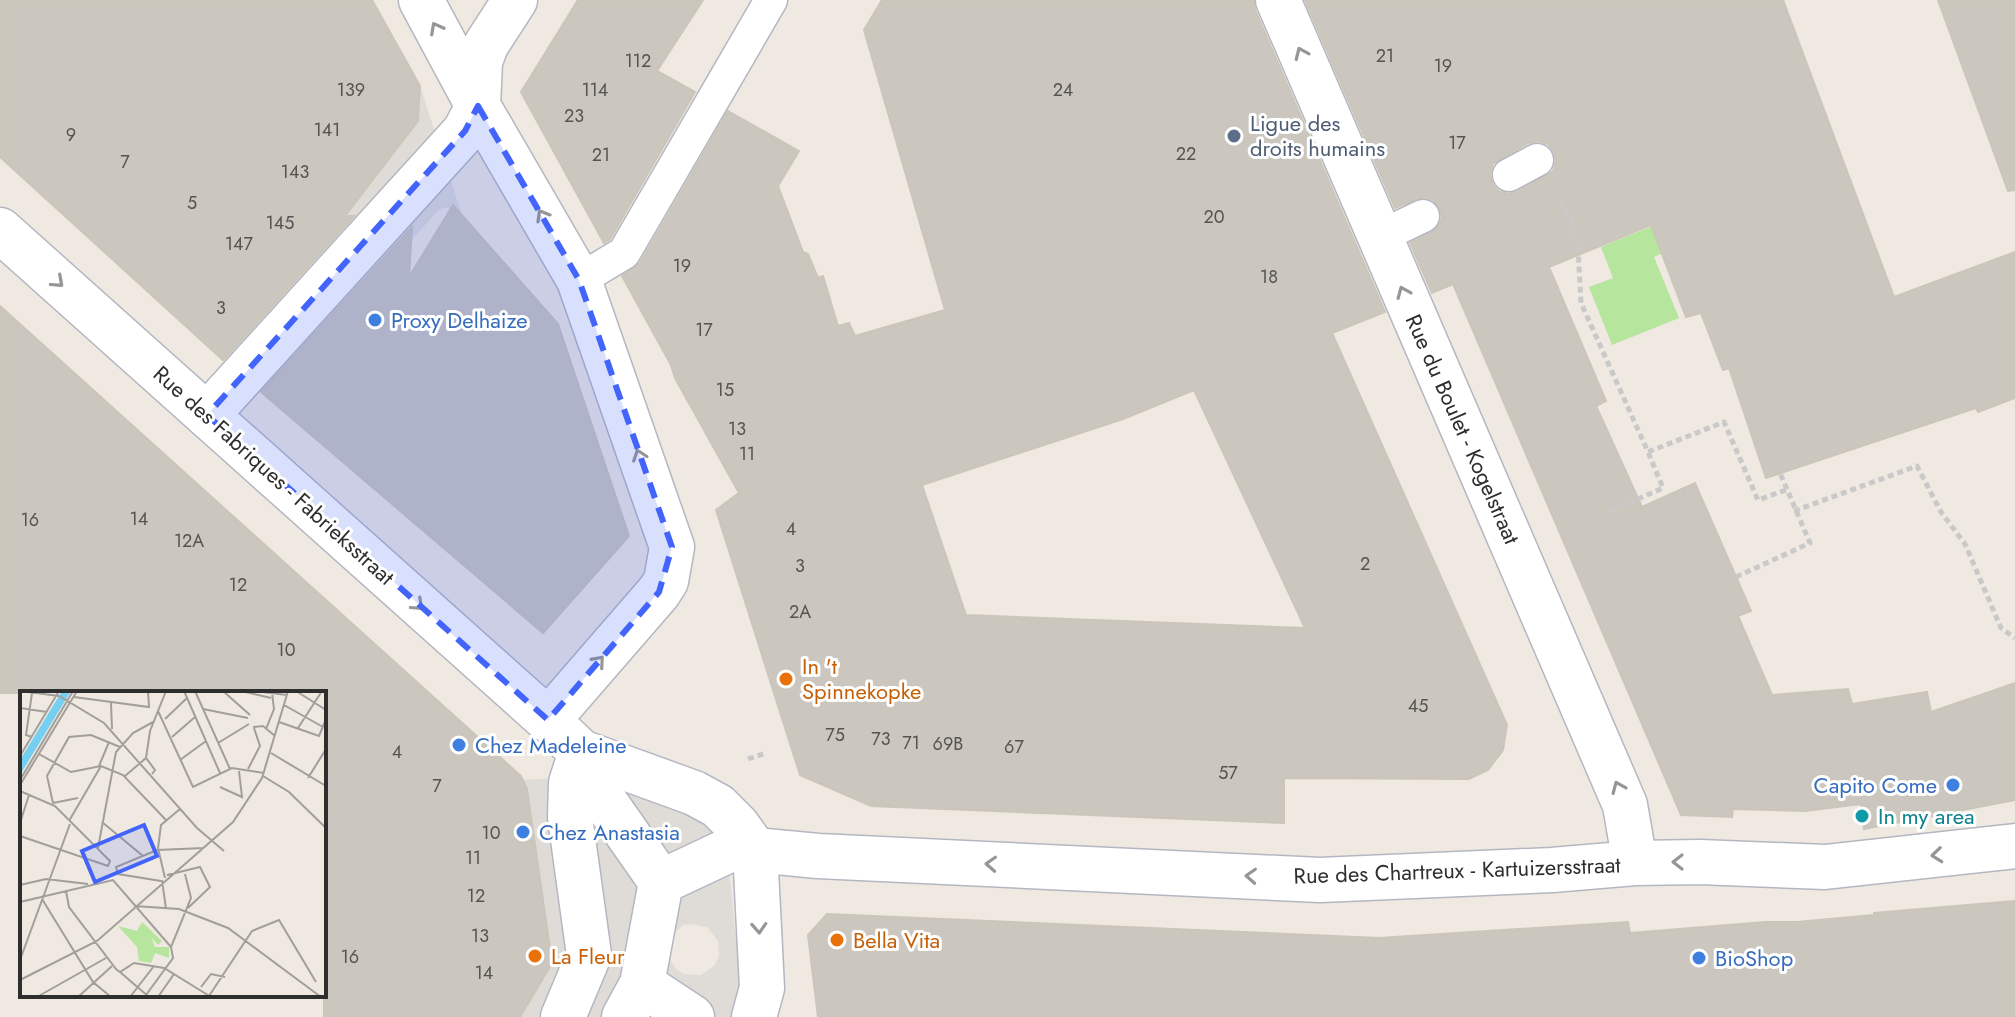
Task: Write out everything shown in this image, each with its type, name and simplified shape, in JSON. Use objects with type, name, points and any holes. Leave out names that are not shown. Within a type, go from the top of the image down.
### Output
[{"type":"street","points":[[421,0],[478,106],[579,280],[672,547],[666,581],[659,592],[548,720]]},
{"type":"street","points":[[207,415],[465,131],[478,106],[480,62],[486,45],[515,0]]},
{"type":"street","name":"Rue du Boulet - Kogelstraat","points":[[1278,0],[1625,805],[1635,863]]},
{"type":"street","name":"Rue des Fabriques - Fabrieksstraat","points":[[0,230],[548,720],[584,764]]},
{"type":"street","points":[[584,764],[694,793],[718,806],[728,816],[740,851],[762,988],[754,1017]]},
{"type":"street","points":[[584,764],[661,882],[633,1000],[692,1017]]},
{"type":"street","points":[[563,1017],[589,955],[570,817],[571,783],[584,764]]},
{"type":"street","name":"Rue des Chartreux - Kartuizersstraat","points":[[740,851],[1320,880],[1552,870],[1635,863],[1825,867],[2015,846]]},
{"type":"street","points":[[661,882],[740,851]]},
{"type":"lane","points":[[579,280],[624,253],[771,0]]},
{"type":"lane","points":[[1509,175],[1537,160]]},
{"type":"lane","points":[[1379,237],[1423,216]]},
{"type":"path","points":[[1537,160],[1571,219],[1578,248],[1581,303],[1663,488],[1610,511]]},
{"type":"path","points":[[1648,452],[1724,422],[1758,500],[1786,490]]},
{"type":"path","points":[[1794,511],[1917,466],[1941,512],[1965,544],[2001,628],[2015,638]]},
{"type":"path","points":[[1736,577],[1810,543],[1780,473]]},
{"type":"path","points":[[745,760],[766,753]]},
{"type":"highlighted area","points":[[478,106],[579,280],[672,547],[659,592],[548,720],[207,415],[465,131]]},
{"type":"green space","points":[[1660,223],[1671,249],[1654,257],[1679,318],[1612,345],[1589,287],[1613,278],[1601,247]]},
{"type":"shaded area","points":[[420,86],[462,215],[451,208],[437,212],[268,398],[216,354],[363,193],[418,121]]},
{"type":"shaded area","points":[[587,776],[691,813],[713,829],[729,868],[741,990],[732,1017],[519,1017],[539,879],[529,802],[523,780]],"holes":[[[683,925],[707,927],[718,941],[719,956],[715,965],[701,975],[684,974],[676,969],[667,955],[670,937]]]},
{"type":"building","points":[[0,0],[372,0],[420,86],[418,121],[345,216],[354,216],[223,360],[0,157]]},
{"type":"building","points":[[578,0],[703,0],[657,71],[695,92],[610,239],[604,243],[521,92]]},
{"type":"building","points":[[882,0],[1254,0],[1255,10],[1385,312],[1332,333],[1507,725],[1503,750],[1488,770],[1469,779],[1284,778],[1284,823],[871,806],[800,775],[716,510],[739,493],[622,276],[640,263],[728,111],[799,151],[778,186],[803,252],[808,254],[818,278],[823,276],[838,326],[849,323],[855,336],[945,310],[864,30]],"holes":[[[1194,390],[1305,628],[966,615],[922,485],[1123,419]]]},
{"type":"building","points":[[1305,0],[1783,0],[1894,297],[2015,252],[2015,398],[1978,412],[1976,408],[1766,478],[1729,368],[1723,370],[1701,313],[1686,317],[1651,225],[1549,267],[1606,401],[1596,406],[1642,507],[1695,483],[1751,611],[1738,616],[1772,695],[1848,689],[1852,704],[1927,692],[1931,712],[2015,683],[2015,800],[1864,829],[1861,804],[1805,811],[1733,809],[1732,817],[1681,815],[1453,284],[1432,293],[1410,243],[1438,227],[1442,218],[1440,209],[1433,200],[1424,197],[1395,208]],"holes":[[[1538,141],[1548,144],[1556,161],[1553,171],[1517,192],[1508,194],[1498,191],[1490,175],[1493,164],[1528,143]]]},
{"type":"building","points":[[1938,0],[2015,0],[2015,190],[2008,191]]},
{"type":"building","points":[[453,205],[558,324],[629,536],[543,633],[261,392],[412,227],[409,277]]},
{"type":"building","points":[[0,306],[521,776],[527,789],[552,963],[520,1017],[324,1017],[326,691],[0,693]]},
{"type":"building","points":[[2015,901],[2015,1017],[818,1017],[808,935],[827,914],[1379,938],[1628,922],[1630,933],[1797,922]]},
{"type":"place","name":"Ligue des droits humains","points":[[1234,136]]},
{"type":"place","name":"Proxy Delhaize","points":[[375,320]]},
{"type":"place","name":"In 't Spinnekopke","points":[[786,679]]},
{"type":"place","name":"Chez Madeleine","points":[[459,745]]},
{"type":"place","name":"Capito Come","points":[[1953,785]]},
{"type":"place","name":"In my area","points":[[1862,816]]},
{"type":"place","name":"Chez Anastasia","points":[[523,832]]},
{"type":"place","name":"Bella Vita","points":[[837,940]]},
{"type":"place","name":"La Fleur","points":[[535,956]]},
{"type":"place","name":"BioShop","points":[[1699,958]]}]
